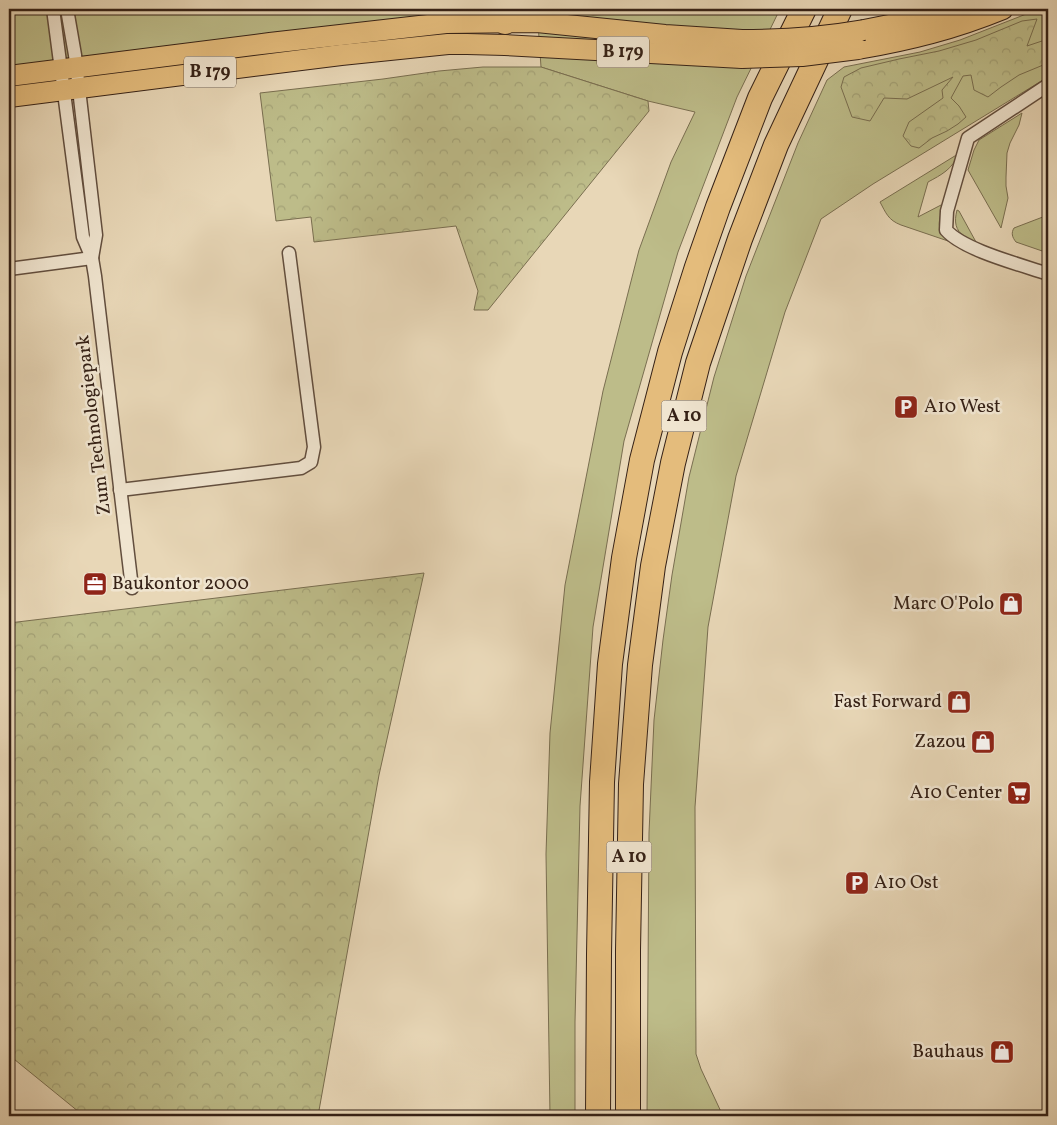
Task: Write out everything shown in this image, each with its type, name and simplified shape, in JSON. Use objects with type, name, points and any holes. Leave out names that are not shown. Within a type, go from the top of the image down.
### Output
[{"type":"highway","name":"A 10","points":[[598,1116],[602,782],[610,664],[624,558],[642,460],[670,352],[696,267],[760,98],[804,9]]},
{"type":"highway","name":"A 10","points":[[628,1116],[631,784],[640,664],[653,566],[673,463],[698,363],[740,239],[776,145],[840,9]]},
{"type":"main road","name":"B 179","points":[[742,49],[767,40],[809,38],[864,30],[952,9]]},
{"type":"main road","name":"B 179","points":[[9,76],[437,24],[506,25],[536,22],[665,35],[742,49],[802,56],[858,50],[897,43],[933,34],[1003,9]]},
{"type":"main road","name":"B 179","points":[[9,97],[360,53],[448,44],[467,44],[506,25]]},
{"type":"street","points":[[53,9],[69,69]]},
{"type":"street","points":[[67,9],[69,69]]},
{"type":"street","name":"Zum Technologiepark","points":[[69,69],[83,237],[92,258],[132,588]]},
{"type":"street","points":[[1048,85],[968,138],[947,211],[946,230],[951,236],[971,247],[1048,274]]},
{"type":"street","points":[[120,490],[301,468],[311,462],[314,447],[290,254]]},
{"type":"street","points":[[9,269],[92,258]]},
{"type":"green space","points":[[9,9],[483,9],[483,11],[9,67]]},
{"type":"green space","points":[[537,9],[636,13],[657,9],[780,9],[737,97],[678,252],[624,441],[593,627],[580,806],[575,1022],[575,1116],[550,1116],[546,854],[550,733],[565,585],[603,391],[639,250],[671,162],[695,112],[648,101],[541,67]]},
{"type":"green space","points":[[566,9],[657,9],[636,13],[593,15]]},
{"type":"green space","points":[[1039,9],[1048,9],[1048,77],[873,184],[821,219],[785,312],[736,476],[708,627],[695,807],[696,1054],[723,1116],[647,1116],[649,833],[654,720],[663,640],[689,477],[714,377],[746,276],[798,143],[827,80],[844,67],[920,52],[960,40]]},
{"type":"green space","points":[[1037,19],[1027,46],[1048,39],[1048,63],[1019,75],[988,97],[974,90],[971,75],[963,76],[951,98],[966,117],[919,148],[911,146],[903,136],[909,122],[943,98],[942,90],[953,77],[907,99],[884,98],[870,121],[852,117],[841,87],[844,77],[861,68],[939,51],[976,40],[1022,21]]},
{"type":"green space","points":[[483,67],[541,67],[648,101],[649,111],[488,310],[474,310],[478,291],[456,226],[314,242],[311,217],[276,221],[260,93]]},
{"type":"green space","points":[[1022,113],[1007,153],[1006,186],[1008,198],[1001,228],[968,170],[979,140]]},
{"type":"green space","points":[[958,154],[950,168],[928,182],[918,217],[942,205],[940,226],[951,242],[901,225],[890,218],[880,202]]},
{"type":"green space","points":[[957,210],[976,242],[966,238],[957,229]]},
{"type":"green space","points":[[1048,215],[1048,253],[1016,242],[1012,235],[1014,228]]},
{"type":"green space","points":[[424,573],[379,775],[318,1116],[89,1116],[79,1112],[9,1055],[9,623]]},
{"type":"place","name":"A10 West","points":[[906,407]]},
{"type":"place","name":"Baukontor 2000","points":[[95,584]]},
{"type":"place","name":"Marc O'Polo","points":[[1011,604]]},
{"type":"place","name":"Fast Forward","points":[[959,702]]},
{"type":"place","name":"Zazou","points":[[983,742]]},
{"type":"place","name":"A10 Center","points":[[1019,793]]},
{"type":"place","name":"A10 Ost","points":[[857,883]]},
{"type":"place","name":"Bauhaus","points":[[1002,1052]]}]
